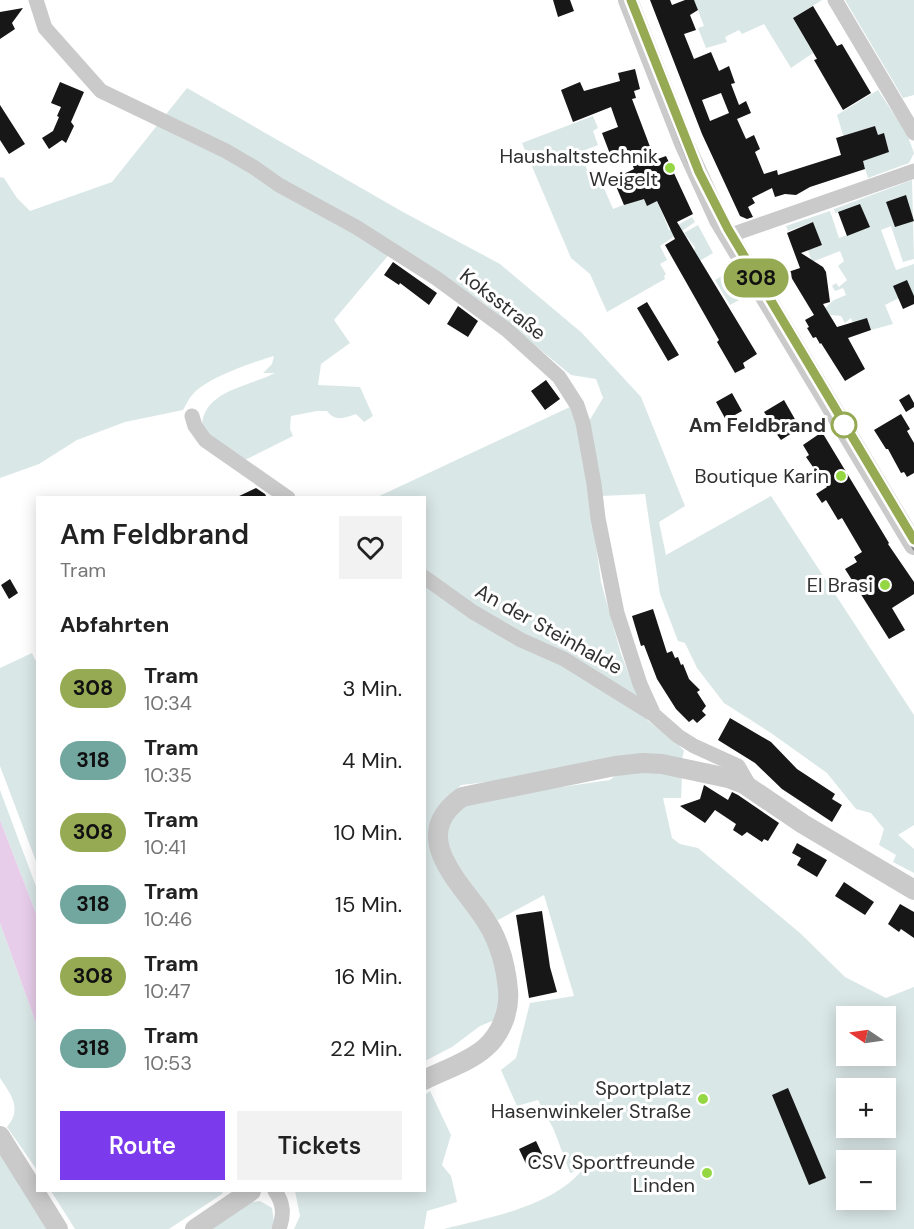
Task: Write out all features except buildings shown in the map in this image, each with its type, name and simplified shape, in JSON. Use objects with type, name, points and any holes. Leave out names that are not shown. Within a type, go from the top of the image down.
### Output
[{"type":"street","name":"Koksstraße","points":[[36,0],[45,28],[101,91],[226,151],[279,185],[356,227],[436,278],[507,330],[559,377],[577,405],[583,423],[598,518],[617,614],[636,673],[654,715],[678,736],[694,746],[738,766],[750,787]]},
{"type":"street","points":[[628,0],[689,154],[728,236],[914,545]]},
{"type":"street","points":[[835,0],[914,134]]},
{"type":"street","points":[[728,236],[914,171]]},
{"type":"street","points":[[192,416],[195,426],[205,440],[285,496]]},
{"type":"street","name":"An der Steinhalde","points":[[426,578],[473,612],[521,640],[564,658],[654,715]]},
{"type":"street","points":[[426,1079],[472,1057],[486,1047],[500,1029],[508,1003],[505,966],[495,938],[440,853],[439,825],[450,806],[469,794],[637,763],[662,764],[711,774],[750,787],[793,818],[914,890]]},
{"type":"street","points":[[0,1136],[58,1229]]},
{"type":"street","points":[[199,1226],[250,1192]]},
{"type":"street","points":[[276,1192],[283,1206],[279,1229]]},
{"type":"shaded area","points":[[694,0],[822,0],[793,18],[813,53],[791,68],[764,24],[742,34],[739,30],[725,37],[727,42],[706,48],[698,28],[704,26]]},
{"type":"shaded area","points":[[845,0],[914,0],[914,95],[903,98]]},
{"type":"shaded area","points":[[187,88],[403,212],[500,264],[582,333],[641,397],[685,506],[659,522],[666,555],[771,496],[914,715],[914,825],[898,835],[914,849],[914,873],[893,862],[896,855],[879,845],[884,829],[871,813],[856,809],[827,773],[724,703],[697,668],[685,643],[678,641],[660,594],[645,494],[601,496],[588,423],[603,398],[596,379],[571,375],[486,305],[397,245],[334,320],[350,343],[321,364],[318,385],[360,387],[373,416],[364,422],[356,414],[337,418],[327,411],[291,416],[290,429],[293,436],[241,462],[219,446],[202,425],[205,413],[211,404],[230,391],[275,373],[263,373],[272,364],[274,356],[243,366],[208,382],[193,394],[183,410],[125,422],[77,440],[39,464],[0,478],[0,177],[4,178],[17,198],[30,211],[112,182]]},
{"type":"shaded area","points":[[878,90],[907,134],[914,153],[909,163],[868,178],[862,159],[889,152],[884,134],[878,135],[875,126],[852,133],[848,151],[837,115]]},
{"type":"shaded area","points":[[593,116],[598,128],[593,131],[598,145],[580,152],[592,182],[600,179],[613,209],[654,193],[669,230],[692,217],[695,222],[660,246],[667,260],[660,264],[666,274],[665,279],[607,312],[590,274],[571,258],[522,143]]},
{"type":"shaded area","points":[[912,180],[914,259],[903,262],[891,226],[881,230],[896,270],[914,264],[914,296],[899,298],[885,305],[893,324],[871,330],[867,318],[853,323],[851,318],[845,323],[841,316],[830,315],[825,308],[834,300],[846,295],[843,288],[835,291],[832,286],[836,283],[839,287],[847,280],[838,266],[844,261],[840,251],[812,262],[808,250],[822,245],[813,222],[788,231],[786,226],[830,211],[839,238],[869,227],[860,205],[835,213],[834,209]]},
{"type":"shaded area","points":[[698,225],[713,253],[691,266],[695,247],[684,233]]},
{"type":"shaded area","points":[[727,273],[743,298],[730,305],[715,280]]},
{"type":"shaded area","points":[[572,406],[585,463],[601,582],[621,654],[647,720],[684,751],[682,759],[461,785],[441,805],[434,819],[489,942],[501,993],[497,1019],[480,1026],[452,1047],[426,1060],[426,496],[379,496]]},
{"type":"shaded area","points":[[32,653],[36,660],[36,861],[0,766],[0,668]]},
{"type":"shaded area","points":[[661,771],[682,776],[681,798],[663,798],[672,838],[680,844],[698,848],[800,933],[845,977],[886,998],[914,987],[914,1229],[444,1229],[500,1215],[538,1201],[571,1182],[583,1169],[570,1173],[554,1130],[538,1100],[517,1106],[501,1070],[516,1058],[530,1003],[574,996],[544,895],[498,920],[450,855],[446,836],[449,818],[459,807],[534,791],[610,780],[618,773]]},
{"type":"shaded area","points":[[0,790],[36,886],[36,913],[0,820]]},
{"type":"shaded area","points":[[0,820],[36,913],[36,1023],[0,923]]},
{"type":"shaded area","points":[[0,923],[36,1023],[36,1169],[7,1127],[15,1108],[0,1078]]},
{"type":"shaded area","points":[[430,1091],[451,1135],[442,1165],[451,1176],[457,1202],[427,1211],[424,1229],[294,1229],[300,1216],[295,1192],[426,1192],[426,1094]]},
{"type":"shaded area","points":[[0,1154],[50,1229],[0,1229]]},
{"type":"shaded area","points":[[52,1192],[223,1192],[169,1229],[75,1229]]},
{"type":"shaded area","points":[[260,1201],[272,1208],[274,1222],[271,1229],[212,1229],[246,1203]]},
{"type":"tram line","points":[[625,0],[688,162],[716,219],[914,550]]},
{"type":"tram line","name":"308","points":[[631,0],[699,172],[728,229],[914,540]]},
{"type":"place","name":"Haushaltstechnik Weigelt","points":[[670,168]]},
{"type":"place","name":"Am Feldbrand","points":[[844,425]]},
{"type":"place","name":"Boutique Karin","points":[[841,476]]},
{"type":"place","name":"El Brasi","points":[[885,585]]},
{"type":"place","name":"Sportplatz Hasenwinkeler Straße","points":[[703,1099]]},
{"type":"place","name":"CSV Sportfreunde Linden","points":[[707,1173]]}]
